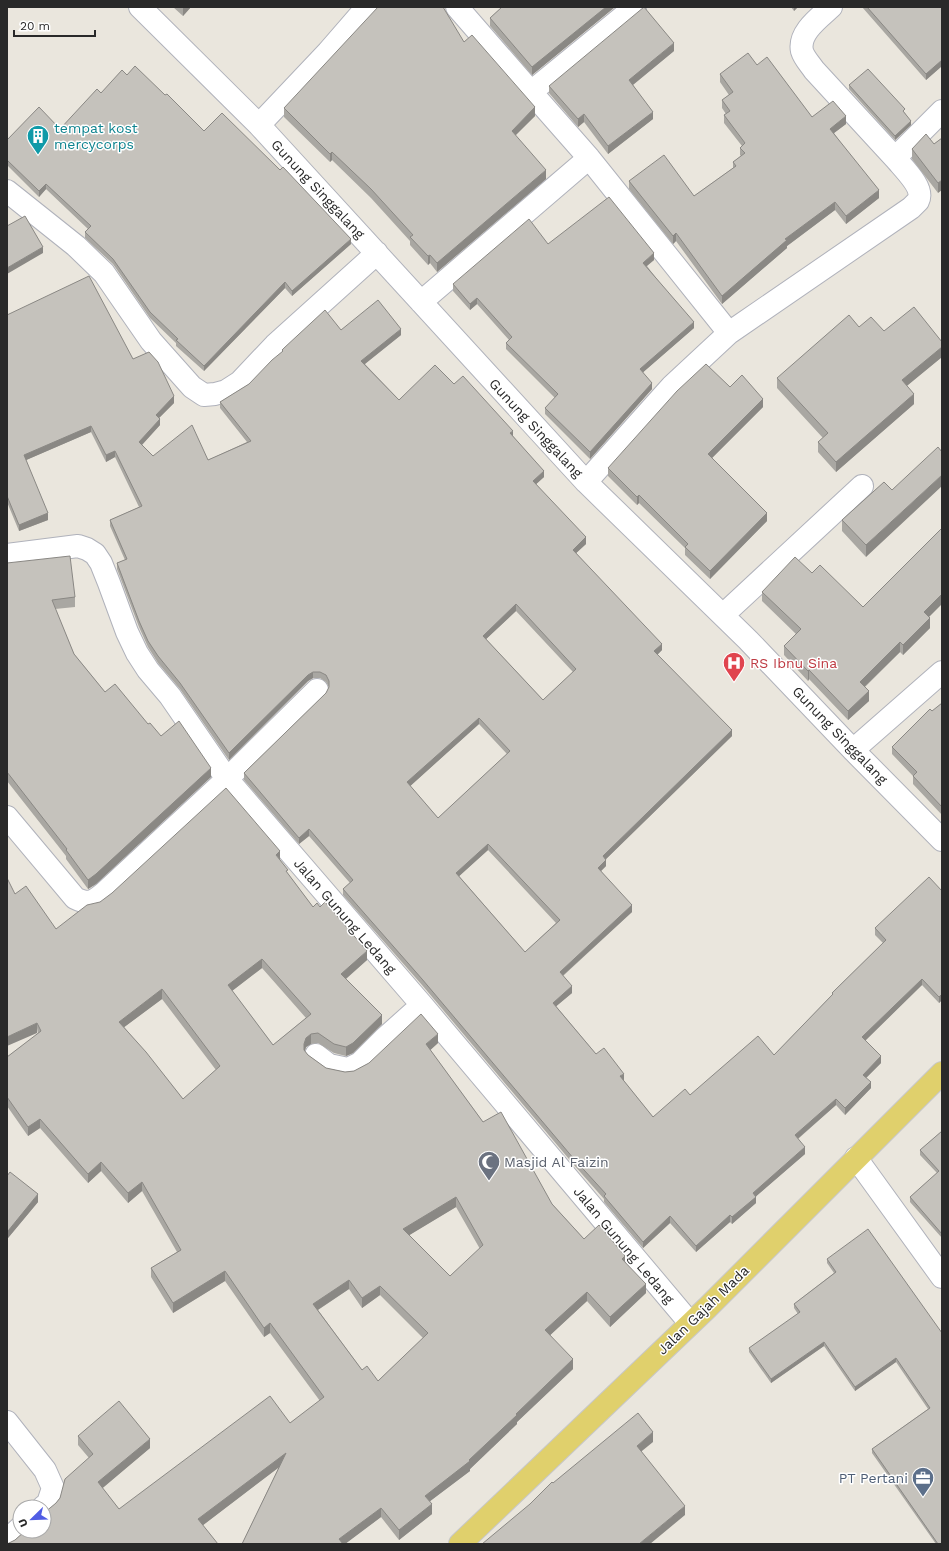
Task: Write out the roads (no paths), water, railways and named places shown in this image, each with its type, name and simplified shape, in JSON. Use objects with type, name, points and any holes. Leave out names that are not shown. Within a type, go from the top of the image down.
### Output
[{"type":"main road","name":"Jalan Gajah Mada","points":[[460,1544],[690,1324],[942,1073]]},
{"type":"street","name":"Gunung Singgalang","points":[[140,7],[259,125],[586,482],[723,616],[942,840]]},
{"type":"street","points":[[259,125],[328,52],[367,7]]},
{"type":"street","points":[[457,7],[589,158],[728,333]]},
{"type":"street","points":[[532,92],[635,7]]},
{"type":"street","points":[[586,482],[672,386],[728,333],[911,208],[918,201],[919,193],[916,184],[895,158],[814,70],[805,57],[802,50],[802,41],[805,33],[831,7]]},
{"type":"street","points":[[895,158],[942,111]]},
{"type":"street","points":[[421,302],[589,158]]},
{"type":"street","points":[[7,191],[76,246],[104,273],[150,341],[192,386],[204,395],[215,394],[240,382],[276,345],[377,253]]},
{"type":"street","points":[[723,616],[862,486]]},
{"type":"street","name":"Jalan Gunung Ledang","points":[[7,555],[78,546],[95,554],[109,583],[127,632],[137,654],[148,670],[170,696],[227,779],[422,1005],[690,1324]]},
{"type":"street","points":[[853,750],[942,672]]},
{"type":"street","points":[[7,817],[75,898],[84,903],[98,898],[227,779],[317,690]]},
{"type":"street","points":[[316,1055],[329,1065],[348,1069],[360,1063],[422,1005]]},
{"type":"street","points":[[856,1158],[942,1277]]},
{"type":"street","points":[[7,1422],[45,1470],[53,1488],[49,1499]]},
{"type":"place","name":"tempat kost mercycorps","points":[[38,156]]},
{"type":"place","name":"RS Ibnu Sina","points":[[734,682]]},
{"type":"place","name":"Masjid Al Faizin","points":[[489,1182]]},
{"type":"place","name":"PT Pertani","points":[[923,1498]]}]
